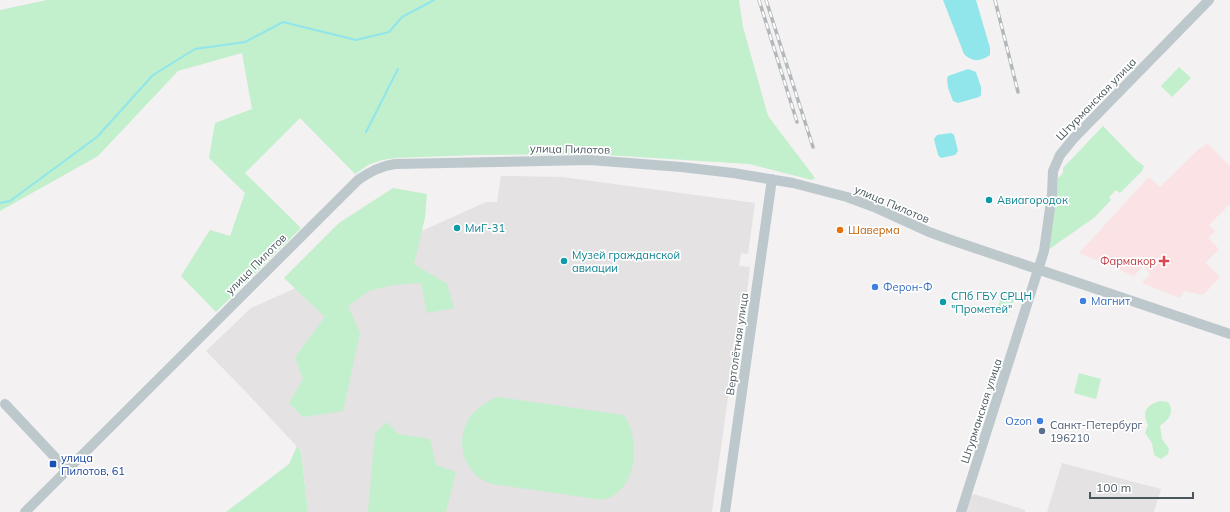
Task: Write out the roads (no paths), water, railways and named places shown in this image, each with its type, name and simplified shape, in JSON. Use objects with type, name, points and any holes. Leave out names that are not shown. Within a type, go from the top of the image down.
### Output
[{"type":"street","name":"Штурманская улица","points":[[961,512],[1039,269],[1048,235],[1053,171],[1060,155],[1209,0]]},
{"type":"street","name":"улица Пилотов","points":[[25,512],[66,469],[358,180],[372,171],[384,166],[475,161],[590,160],[681,167],[772,179],[807,186],[860,202],[929,232],[1230,334]]},
{"type":"street","name":"Вертолётная улица","points":[[725,512],[772,179]]},
{"type":"street","points":[[5,404],[66,469]]},
{"type":"water","points":[[943,0],[976,0],[990,48],[990,55],[983,59],[973,60],[964,54]]},
{"type":"water","points":[[968,69],[976,72],[981,87],[981,95],[979,97],[958,103],[953,101],[948,88],[947,79],[948,76]]},
{"type":"water","points":[[951,133],[954,135],[958,151],[955,155],[941,158],[938,155],[934,139],[937,135]]},
{"type":"waterway","points":[[0,203],[10,201],[97,137],[153,75],[195,49],[245,42],[283,22],[356,40],[389,32],[402,17],[434,0]]},
{"type":"waterway","points":[[366,132],[398,69]]},
{"type":"railway","points":[[759,0],[797,122]]},
{"type":"railway","points":[[766,0],[813,147]]},
{"type":"railway","points":[[995,0],[1018,92]]},
{"type":"place","name":"Авиагородок","points":[[989,200]]},
{"type":"place","name":"МиГ-31","points":[[457,228]]},
{"type":"place","name":"Шаверма","points":[[840,230]]},
{"type":"place","name":"Музей гражданской авиации","points":[[564,261]]},
{"type":"place","name":"Фармакор","points":[[1164,261]]},
{"type":"place","name":"Ферон-Ф","points":[[875,287]]},
{"type":"place","name":"Магнит","points":[[1083,301]]},
{"type":"place","name":"СПб ГБУ СРЦН \"Прометей\"","points":[[943,302]]},
{"type":"place","name":"Ozon","points":[[1040,421]]},
{"type":"place","name":"Санкт-Петербург 196210","points":[[1042,431]]},
{"type":"place","name":"улица Пилотов, 61","points":[[53,464]]}]
